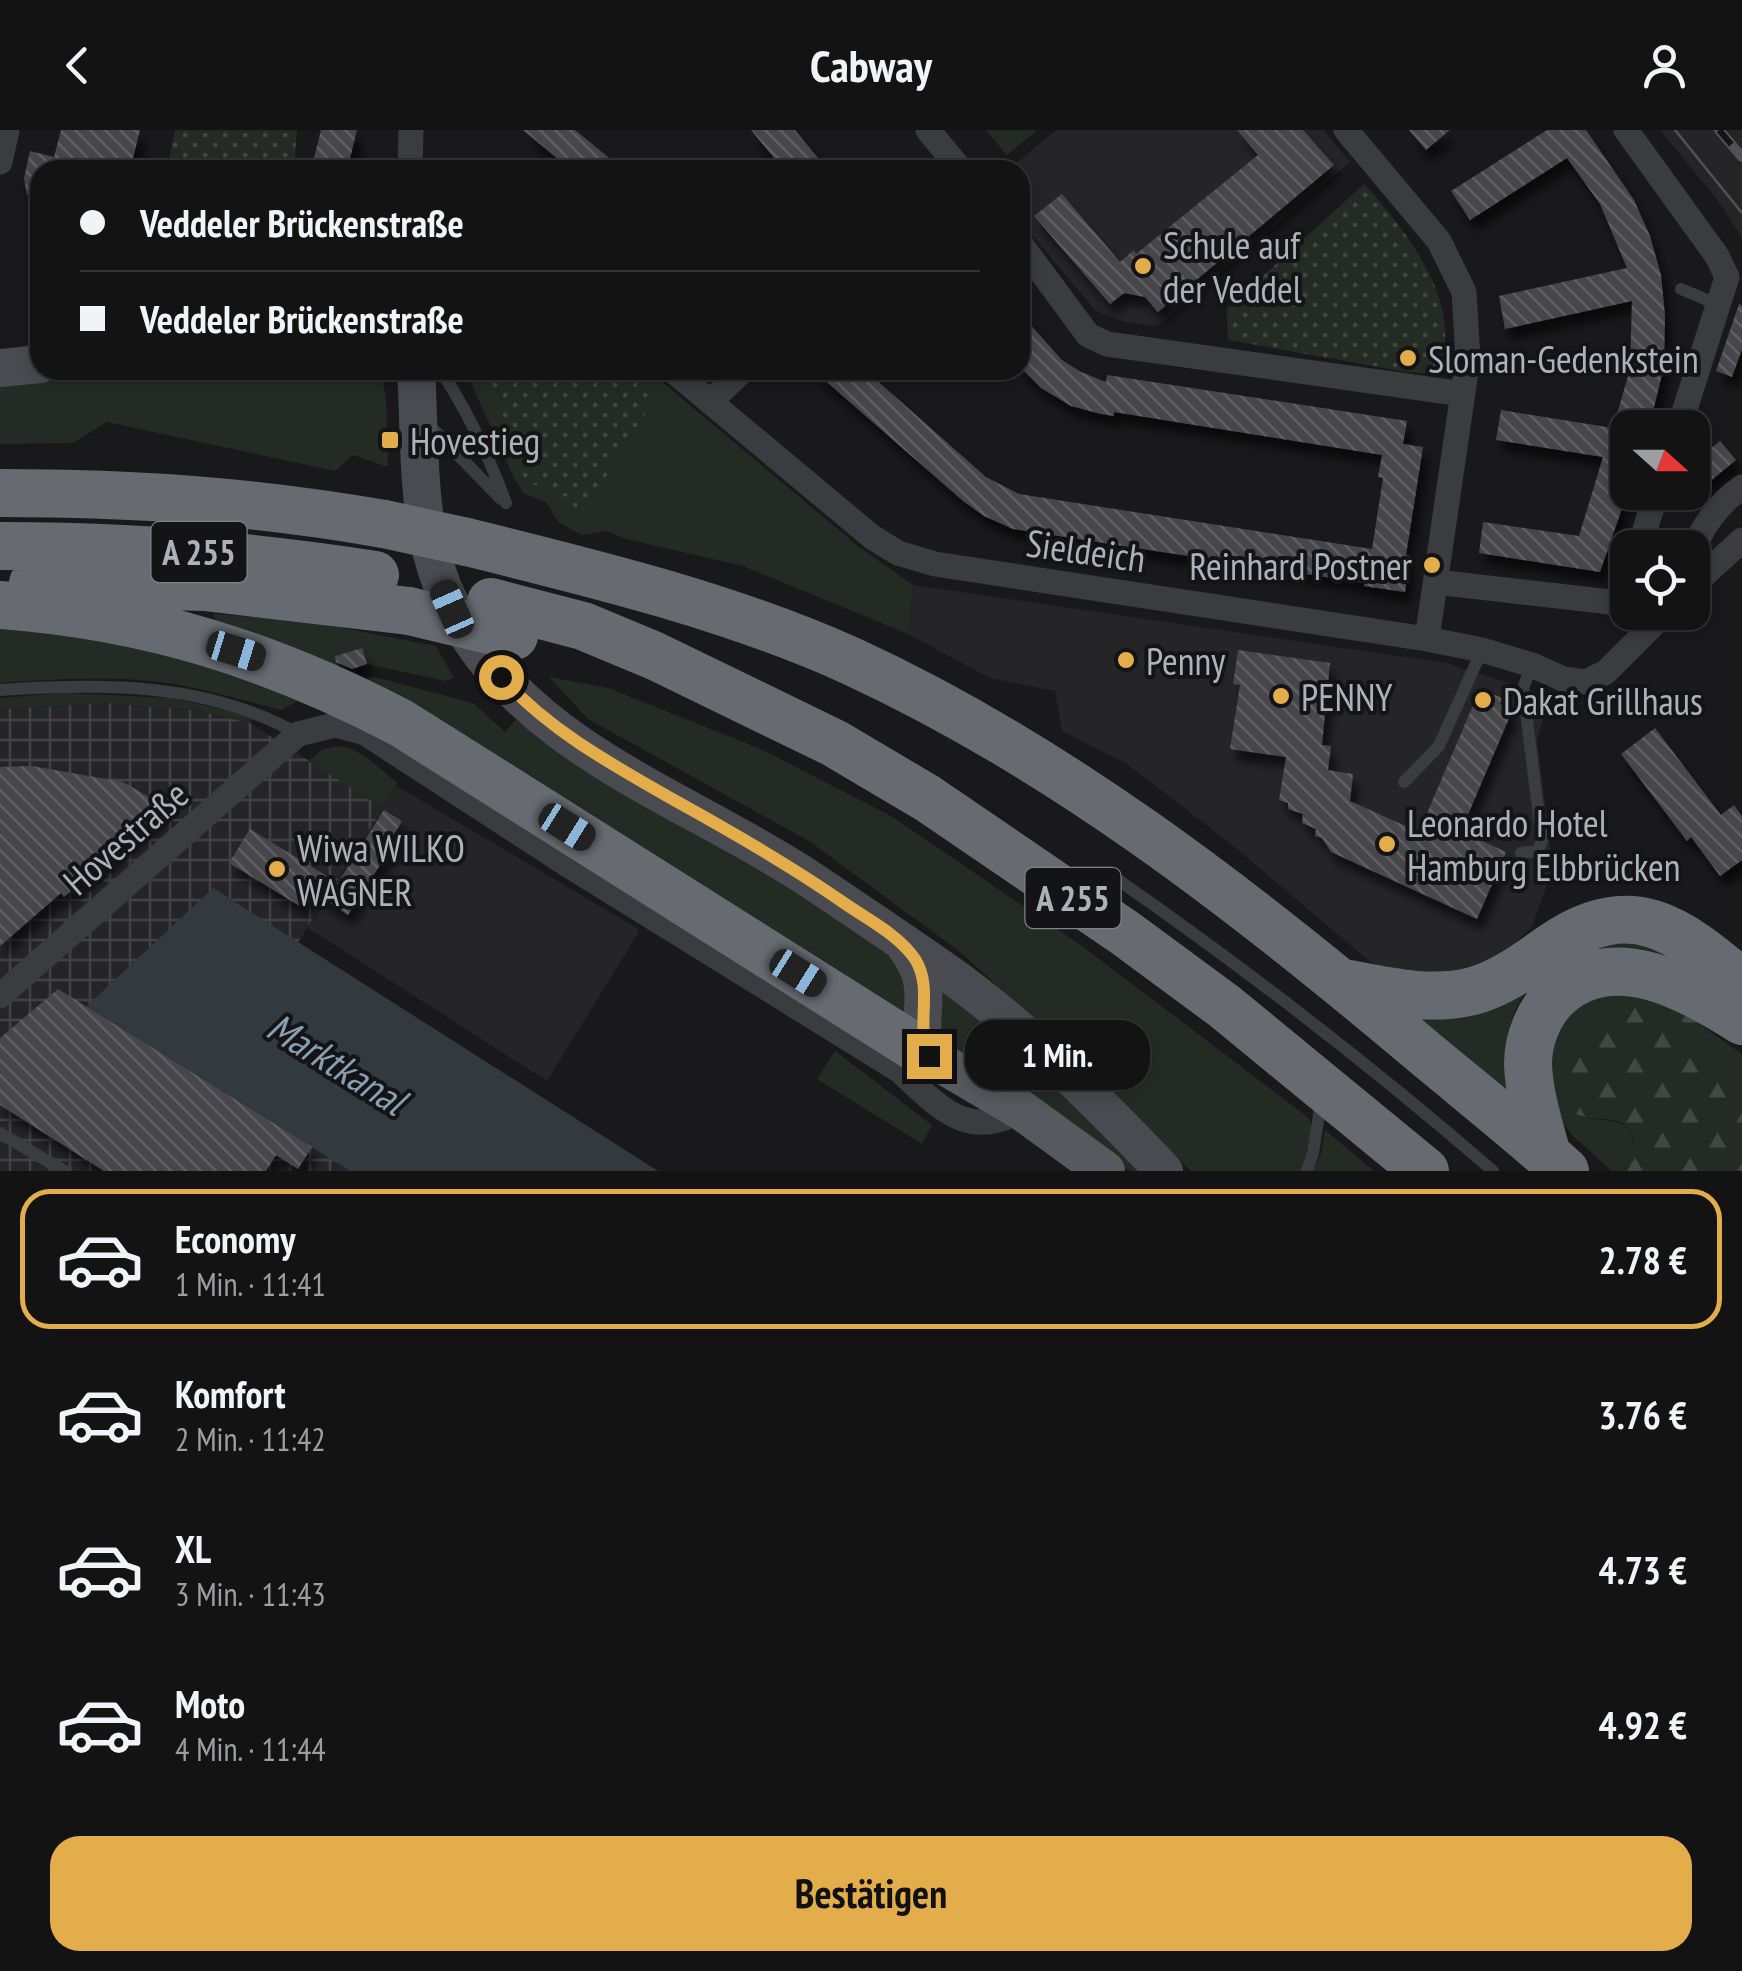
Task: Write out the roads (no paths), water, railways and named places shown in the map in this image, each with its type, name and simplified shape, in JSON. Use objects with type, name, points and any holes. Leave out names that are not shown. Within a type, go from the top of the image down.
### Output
[{"type":"highway","name":"A 255","points":[[0,493],[182,496],[384,524],[566,566],[726,613],[866,669],[965,719],[1122,818],[1340,982],[1556,1163]]},
{"type":"highway","name":"A 255","points":[[0,546],[201,552],[280,560],[503,619],[583,626],[655,656],[834,743],[926,798],[1140,944],[1412,1159]]},
{"type":"highway","points":[[0,584],[80,582],[403,595]]},
{"type":"highway","points":[[0,605],[110,618],[177,633],[265,660],[346,695],[402,723],[929,1056]]},
{"type":"highway","points":[[1340,982],[1424,995],[1475,991],[1515,972],[1571,934],[1592,924],[1623,918],[1674,931],[1704,950],[1742,983]]},
{"type":"highway","points":[[1556,1163],[1531,1096],[1530,1047],[1549,1002],[1563,990],[1590,974],[1625,970],[1671,984],[1742,1021]]},
{"type":"main road","points":[[929,1056],[1021,1110],[1106,1171]]},
{"type":"street","points":[[0,162],[7,130]]},
{"type":"street","points":[[410,160],[411,130]]},
{"type":"street","points":[[928,130],[953,160]]},
{"type":"street","points":[[1346,130],[1440,241],[1464,292],[1468,358],[1428,639]]},
{"type":"street","points":[[1626,130],[1717,256],[1727,277],[1685,410]]},
{"type":"street","points":[[1030,257],[1088,335],[1107,344],[1462,394]]},
{"type":"street","points":[[0,368],[30,365]]},
{"type":"street","points":[[417,380],[423,520],[438,576],[472,642],[529,708],[604,760],[807,877],[954,978],[1119,1124],[1164,1171]]},
{"type":"street","name":"Sieldeich","points":[[684,380],[872,537],[909,558],[1007,577],[1428,639],[1482,650],[1580,682],[1592,681],[1606,672],[1648,630]]},
{"type":"street","points":[[710,402],[733,380]]},
{"type":"street","points":[[1704,530],[1716,511],[1742,488]]},
{"type":"street","points":[[1710,569],[1742,540]]},
{"type":"street","points":[[1436,582],[1610,602]]},
{"type":"street","points":[[298,734],[335,725],[365,733],[568,866],[900,1071],[937,1104],[967,1123],[1002,1122],[1021,1110]]},
{"type":"street","name":"Hovestraße","points":[[0,996],[298,734]]},
{"type":"street","points":[[905,946],[923,978],[923,1032],[929,1056]]},
{"type":"lane","points":[[1680,290],[1720,304]]},
{"type":"lane","points":[[419,415],[506,504],[493,466],[447,380]]},
{"type":"lane","points":[[1404,782],[1439,746],[1482,650]]},
{"type":"lane","points":[[1522,853],[1538,851],[1542,840],[1524,688],[1532,665]]},
{"type":"lane","points":[[0,690],[63,686],[172,692],[252,710],[298,734]]},
{"type":"lane","points":[[1114,877],[1242,967],[1493,1171]]},
{"type":"lane","points":[[1306,1171],[1314,1153],[1323,1085]]},
{"type":"lane","points":[[0,1133],[64,1171]]},
{"type":"water","name":"Marktkanal","points":[[213,888],[658,1171],[350,1171],[86,1007]]},
{"type":"tram line","points":[[1675,130],[1742,213]]},
{"type":"railway","points":[[1719,130],[1742,157]]},
{"type":"place","name":"Schule auf der Veddel","points":[[1143,266]]},
{"type":"place","name":"Sloman-Gedenkstein","points":[[1408,358]]},
{"type":"place","name":"Hovestieg","points":[[390,440]]},
{"type":"place","name":"Reinhard Postner","points":[[1432,565]]},
{"type":"place","name":"Penny","points":[[1126,660]]},
{"type":"place","name":"PENNY","points":[[1281,696]]},
{"type":"place","name":"Dakat Grillhaus","points":[[1483,700]]},
{"type":"place","name":"Leonardo Hotel Hamburg Elbbrücken","points":[[1387,844]]},
{"type":"place","name":"Wiwa WILKO WAGNER","points":[[277,869]]}]
